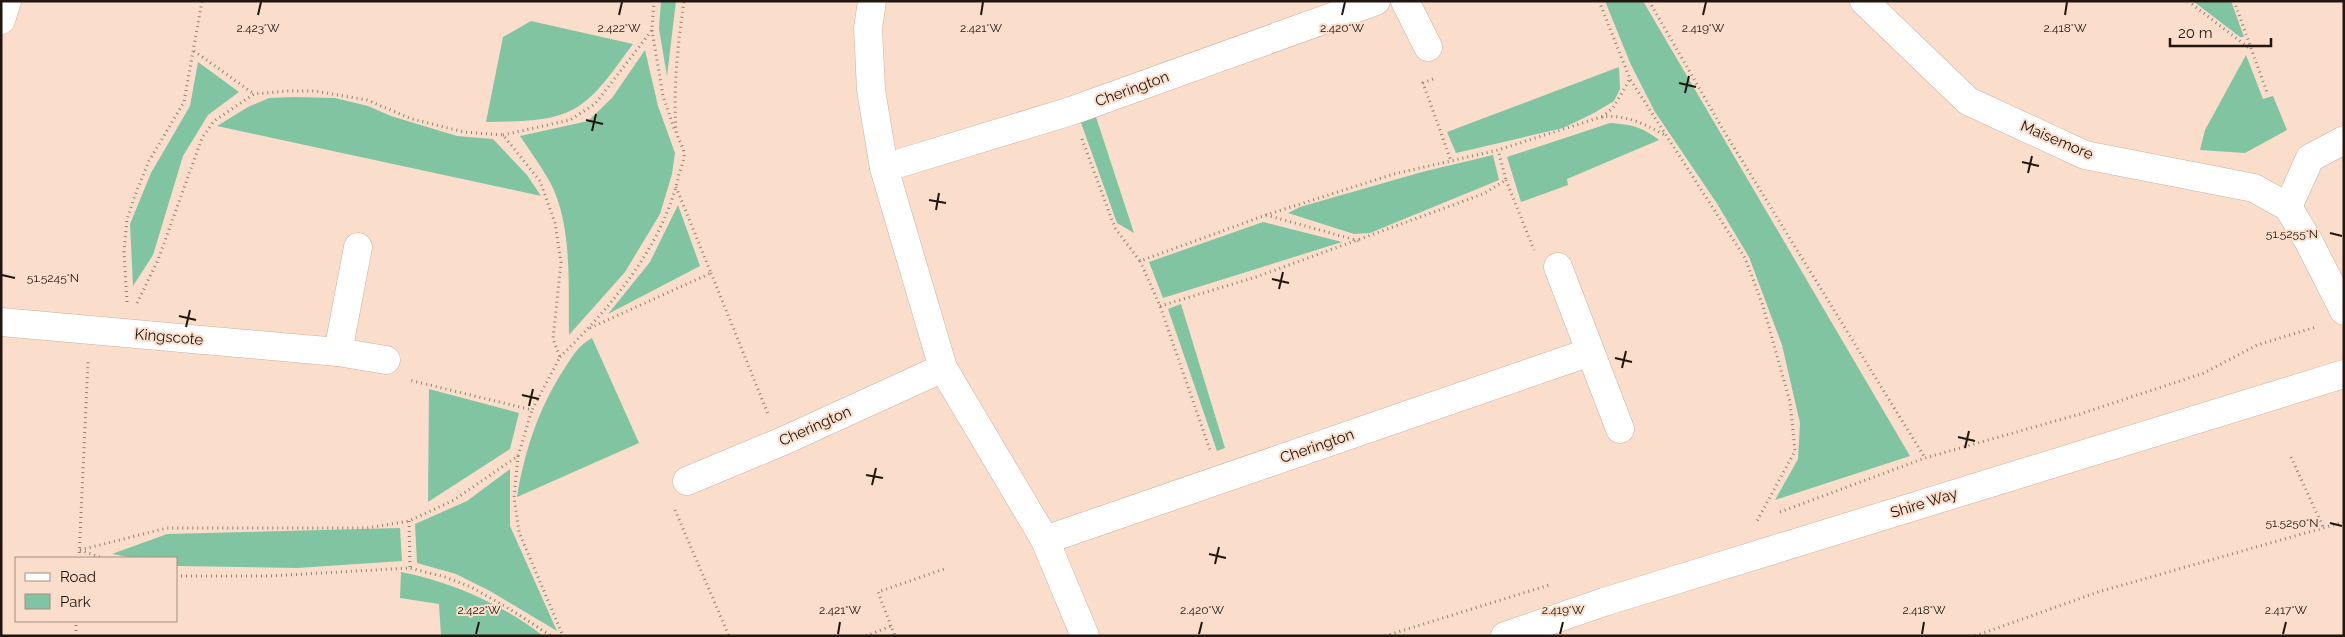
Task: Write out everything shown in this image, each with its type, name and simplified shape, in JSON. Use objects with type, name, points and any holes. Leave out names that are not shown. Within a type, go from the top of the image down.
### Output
[{"type":"street","points":[[1,20],[7,1]]},
{"type":"street","points":[[872,1],[868,28],[871,90],[884,168],[943,368],[1045,540],[1085,636]]},
{"type":"street","name":"Cherington","points":[[884,168],[1071,111],[1376,1]]},
{"type":"street","points":[[1405,1],[1428,47]]},
{"type":"street","name":"Maisemore","points":[[1864,1],[1968,101],[2085,155],[2254,188],[2288,207],[2309,242],[2334,318]]},
{"type":"street","points":[[2288,207],[2310,158],[2344,140]]},
{"type":"street","points":[[338,352],[358,247]]},
{"type":"street","points":[[1558,267],[1620,429]]},
{"type":"street","name":"Kingscote","points":[[1,322],[338,352],[386,360]]},
{"type":"street","name":"Cherington","points":[[1045,540],[1590,352]]},
{"type":"street","name":"Cherington","points":[[687,481],[782,441],[943,368]]},
{"type":"street","name":"Shire Way","points":[[1505,636],[1604,602],[2344,374]]},
{"type":"path","points":[[128,308],[124,252],[127,219],[149,162],[184,102],[202,1]]},
{"type":"path","points":[[563,636],[519,532],[514,497],[518,456],[532,410],[560,357],[590,328],[637,267],[663,224],[676,187],[684,153],[663,96],[652,30],[654,1]]},
{"type":"path","points":[[676,132],[678,43],[684,1]]},
{"type":"path","points":[[1599,1],[1630,79],[1745,258],[1763,306],[1790,402],[1795,432],[1795,451],[1757,521],[1766,518]]},
{"type":"path","points":[[1649,1],[1726,133],[1925,458]]},
{"type":"path","points":[[2188,1],[2250,49]]},
{"type":"path","points":[[2234,1],[2268,95]]},
{"type":"path","points":[[133,310],[158,260],[202,138],[214,121],[254,94],[287,91],[315,92],[358,98],[412,119],[464,132],[503,135],[570,120],[595,104],[652,30]]},
{"type":"path","points":[[194,51],[254,94]]},
{"type":"path","points":[[1441,76],[1423,83],[1451,161]]},
{"type":"path","points":[[1601,117],[1614,108],[1630,79]]},
{"type":"path","points":[[1071,111],[1115,228],[1140,260],[1160,306],[1220,479]]},
{"type":"path","points":[[1140,260],[1266,215],[1394,174],[1498,150],[1601,117],[1616,116],[1637,121],[1665,135]]},
{"type":"path","points":[[503,135],[540,181],[555,223],[561,262],[553,339],[560,357]]},
{"type":"path","points":[[1498,150],[1506,180],[1543,272],[1558,267]]},
{"type":"path","points":[[1160,306],[1256,277],[1359,241],[1483,194],[1506,180]]},
{"type":"path","points":[[676,187],[769,417],[782,441]]},
{"type":"path","points":[[1266,215],[1359,241]]},
{"type":"path","points":[[590,328],[711,273]]},
{"type":"path","points":[[1775,514],[1925,458],[2080,414],[2195,376],[2257,345],[2334,318]]},
{"type":"path","points":[[79,557],[89,330]]},
{"type":"path","points":[[386,360],[406,379],[532,410]]},
{"type":"path","points":[[80,550],[167,528],[367,528],[409,521],[454,500],[518,456]]},
{"type":"path","points":[[2291,457],[2323,527]]},
{"type":"path","points":[[687,481],[666,489],[728,636]]},
{"type":"path","points":[[409,521],[410,568]]},
{"type":"path","points":[[1975,636],[2098,592],[2344,522]]},
{"type":"path","points":[[80,550],[99,557]]},
{"type":"path","points":[[178,576],[269,576],[410,568],[445,577],[470,587],[513,611],[551,636]]},
{"type":"path","points":[[895,636],[878,592],[947,568]]},
{"type":"path","points":[[1385,636],[1508,598]]},
{"type":"path","points":[[76,622],[76,636]]},
{"type":"path","points":[[866,636],[891,626]]},
{"type":"green space","points":[[661,1],[676,1],[667,76],[659,29]]},
{"type":"green space","points":[[1605,1],[1643,1],[1910,456],[1775,500],[1798,459],[1800,423],[1782,345],[1749,257],[1716,202],[1655,112],[1631,65]]},
{"type":"green space","points":[[2193,1],[2231,1],[2244,37],[2240,37]]},
{"type":"green space","points":[[531,21],[633,44],[599,88],[574,109],[564,114],[543,119],[486,122],[503,37]]},
{"type":"green space","points":[[645,50],[658,106],[675,153],[672,174],[660,214],[625,272],[569,335],[568,257],[563,218],[550,182],[520,136],[588,121],[612,98]]},
{"type":"green space","points":[[2246,55],[2263,99],[2273,96],[2287,130],[2245,153],[2200,150],[2205,130]]},
{"type":"green space","points":[[198,62],[239,92],[208,115],[183,156],[153,255],[133,286],[130,224],[151,173],[190,106]]},
{"type":"green space","points":[[1619,67],[1620,89],[1614,101],[1594,113],[1563,128],[1456,153],[1447,132]]},
{"type":"green space","points":[[269,98],[335,98],[368,106],[391,116],[457,136],[493,139],[527,175],[541,196],[217,126],[248,107]]},
{"type":"green space","points":[[1095,114],[1134,233],[1117,223],[1080,120]]},
{"type":"green space","points":[[1610,123],[1636,127],[1659,140],[1567,179],[1568,185],[1521,202],[1507,157]]},
{"type":"green space","points":[[1493,155],[1499,180],[1370,233],[1354,234],[1288,213],[1300,207],[1422,172]]},
{"type":"green space","points":[[678,205],[700,266],[608,314],[650,262]]},
{"type":"green space","points":[[1263,222],[1342,242],[1163,298],[1149,262]]},
{"type":"green space","points":[[1181,304],[1225,448],[1217,451],[1168,309]]},
{"type":"green space","points":[[592,338],[639,443],[517,497],[529,445],[548,397],[574,354]]},
{"type":"green space","points":[[429,389],[519,413],[510,449],[428,502]]},
{"type":"green space","points":[[510,469],[510,526],[557,631],[490,591],[456,574],[417,563],[415,524],[467,501]]},
{"type":"green space","points":[[400,528],[402,561],[297,568],[178,566],[178,557],[128,557],[112,554],[167,534]]},
{"type":"green space","points":[[401,572],[458,588],[494,604],[543,636],[441,636],[439,604],[400,598]]}]
